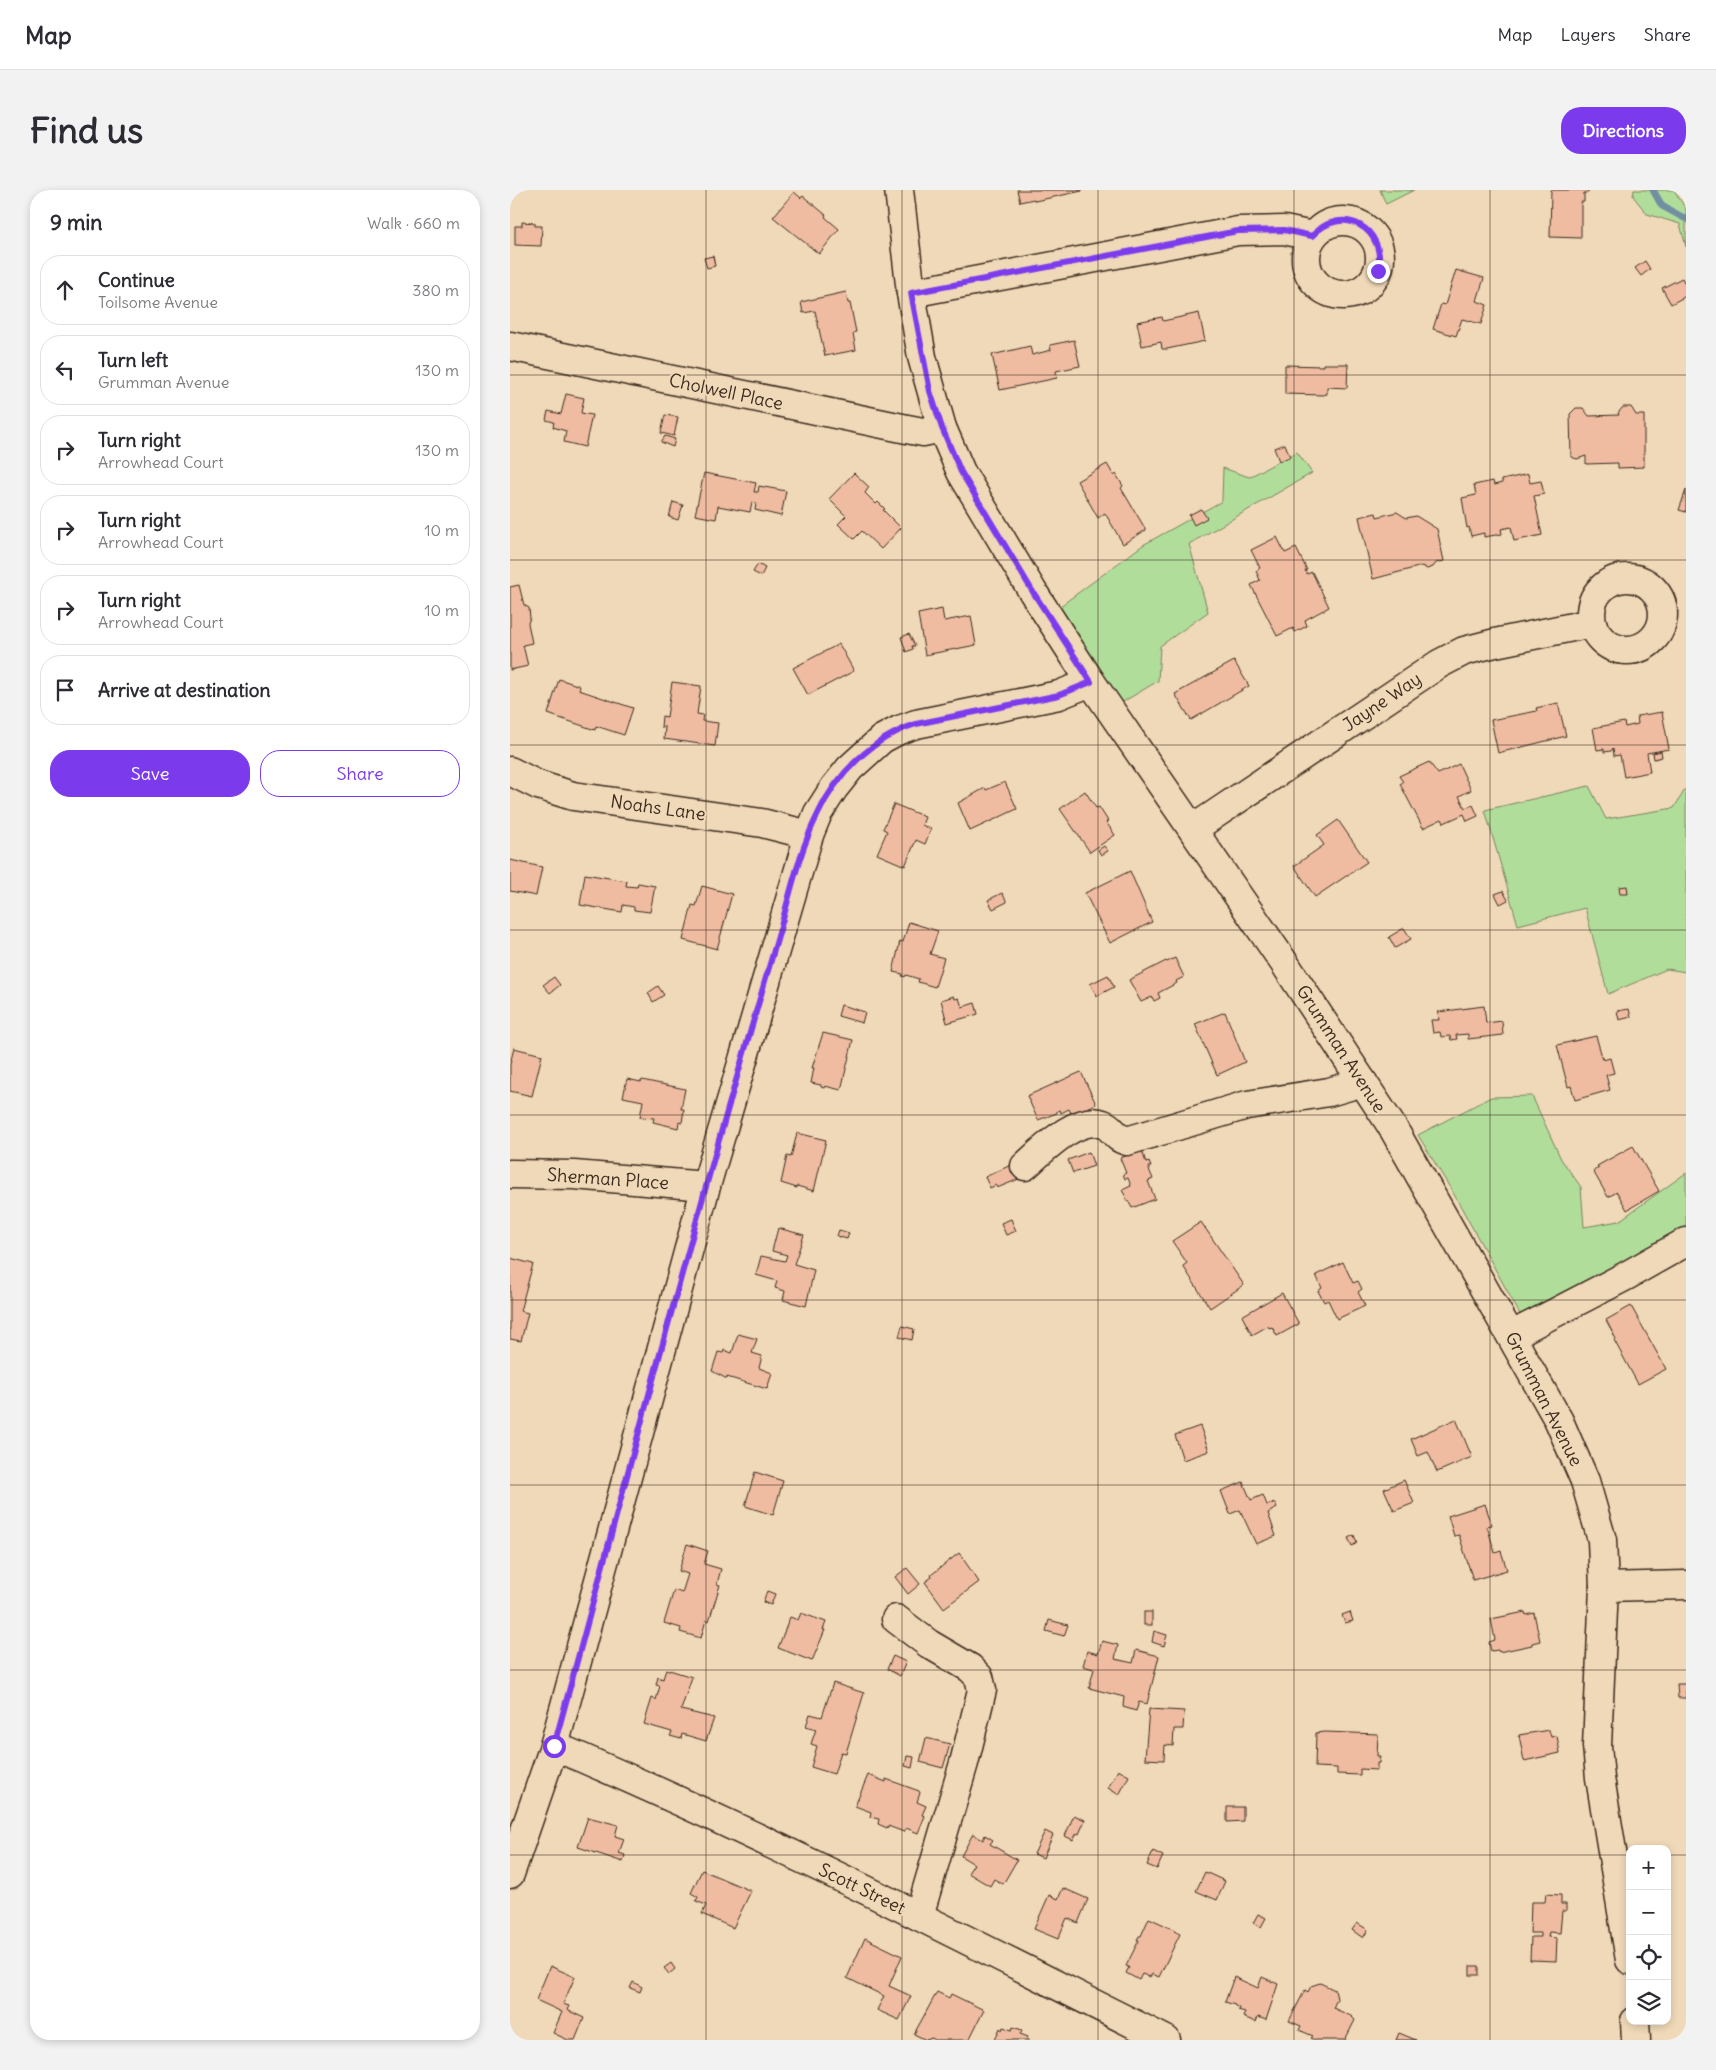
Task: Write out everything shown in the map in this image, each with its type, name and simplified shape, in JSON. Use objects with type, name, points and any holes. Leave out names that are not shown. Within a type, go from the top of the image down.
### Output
[{"type":"street","name":"Grumman Avenue","points":[[899,190],[911,293],[922,357],[942,428],[961,472],[1033,592],[1091,682],[1364,1082],[1439,1207],[1512,1335],[1559,1421],[1585,1481],[1602,1540],[1604,1587],[1597,1746],[1600,1778],[1626,1936]]},
{"type":"street","points":[[911,293],[1238,231],[1284,230],[1312,236]]},
{"type":"street","name":"Cholwell Place","points":[[510,346],[898,428],[923,432],[942,428]]},
{"type":"street","name":"Jayne Way","points":[[1192,829],[1439,664],[1464,651],[1592,623]]},
{"type":"street","points":[[510,1874],[554,1746],[706,1186],[809,835],[818,813],[834,788],[866,753],[891,734],[916,724],[1059,695],[1091,682]]},
{"type":"street","name":"Noahs Lane","points":[[513,779],[573,796],[762,823],[809,835]]},
{"type":"street","points":[[1026,1166],[1062,1136],[1080,1124],[1090,1121],[1106,1125],[1114,1135],[1127,1141],[1247,1104],[1329,1092],[1364,1082]]},
{"type":"street","name":"Sherman Place","points":[[510,1174],[574,1175],[706,1186]]},
{"type":"street","points":[[1512,1335],[1626,1276],[1686,1242]]},
{"type":"street","points":[[1604,1587],[1686,1585]]},
{"type":"street","points":[[896,1619],[930,1644],[970,1668],[979,1677],[982,1690],[964,1763],[920,1916]]},
{"type":"street","name":"Scott Street","points":[[554,1746],[730,1826],[920,1916],[1166,2040]]},
{"type":"street","points":[[1634,2025],[1636,2040]]},
{"type":"green space","points":[[1380,190],[1414,190],[1386,204]]},
{"type":"green space","points":[[1634,190],[1674,190],[1686,209],[1686,247],[1680,224],[1647,214],[1633,196]]},
{"type":"green space","points":[[1297,452],[1312,473],[1189,544],[1208,612],[1160,646],[1158,681],[1111,709],[1059,607],[1143,545],[1222,501],[1223,468],[1249,477]]},
{"type":"green space","points":[[1589,786],[1606,819],[1674,808],[1686,788],[1686,972],[1667,969],[1608,994],[1585,908],[1518,925],[1485,810]]},
{"type":"green space","points":[[1532,1096],[1561,1159],[1581,1187],[1584,1227],[1619,1221],[1686,1173],[1686,1242],[1527,1327],[1455,1196],[1418,1135],[1491,1097]]},
{"type":"building","points":[[1017,190],[1082,191],[1035,201],[1034,199],[1020,202]]},
{"type":"building","points":[[1551,190],[1588,190],[1588,193],[1584,193],[1584,202],[1581,202],[1581,238],[1550,237]]},
{"type":"building","points":[[794,192],[801,198],[803,196],[826,215],[825,217],[839,229],[819,254],[773,217]]},
{"type":"building","points":[[522,222],[535,223],[535,226],[542,226],[541,246],[515,245],[515,226],[522,226]]},
{"type":"building","points":[[713,256],[715,266],[707,268],[704,258]]},
{"type":"building","points":[[1645,261],[1650,269],[1641,276],[1635,268]]},
{"type":"building","points":[[1456,270],[1484,278],[1477,301],[1487,305],[1481,324],[1462,319],[1456,336],[1433,329],[1441,304],[1445,305]]},
{"type":"building","points":[[1682,278],[1686,286],[1686,296],[1671,304],[1662,288]]},
{"type":"building","points":[[846,292],[856,332],[853,333],[856,350],[825,356],[815,311],[803,313],[801,302]]},
{"type":"building","points":[[1199,313],[1205,341],[1167,349],[1162,349],[1161,342],[1142,346],[1137,322],[1162,317],[1163,321]]},
{"type":"building","points":[[1074,340],[1080,366],[1056,371],[1057,378],[1000,390],[992,355],[1030,346],[1032,355],[1051,350],[1050,345]]},
{"type":"building","points":[[1323,364],[1348,364],[1347,388],[1327,387],[1327,394],[1323,395],[1285,394],[1285,365],[1323,366]]},
{"type":"building","points":[[566,394],[584,398],[581,413],[592,415],[585,447],[564,442],[566,431],[553,427],[554,422],[546,420],[548,411],[561,414]]},
{"type":"building","points":[[1623,407],[1631,407],[1636,415],[1644,415],[1644,467],[1618,468],[1618,463],[1586,464],[1586,456],[1577,459],[1571,457],[1570,414],[1576,408],[1583,408],[1589,416],[1619,415],[1618,413]]},
{"type":"building","points":[[665,415],[678,417],[674,436],[661,433]]},
{"type":"building","points":[[665,436],[675,439],[673,447],[661,442]]},
{"type":"building","points":[[1285,444],[1290,457],[1279,461],[1274,448]]},
{"type":"building","points":[[1107,464],[1114,476],[1116,474],[1123,486],[1121,488],[1146,530],[1123,544],[1105,513],[1098,518],[1077,481]]},
{"type":"building","points":[[704,473],[756,483],[754,492],[758,492],[759,486],[786,491],[781,516],[755,510],[756,503],[752,502],[750,512],[718,506],[716,519],[695,515]]},
{"type":"building","points":[[854,473],[869,487],[865,493],[876,504],[878,502],[885,509],[883,510],[901,528],[881,549],[862,531],[854,539],[838,524],[846,516],[829,499]]},
{"type":"building","points":[[1528,474],[1530,483],[1541,481],[1544,494],[1534,496],[1542,535],[1514,541],[1511,527],[1501,529],[1502,534],[1484,537],[1484,533],[1471,536],[1469,527],[1467,528],[1462,498],[1476,495],[1474,485],[1493,481],[1494,485],[1502,483],[1502,480]]},
{"type":"building","points":[[1686,490],[1686,512],[1679,510]]},
{"type":"building","points":[[673,502],[683,505],[678,520],[669,517]]},
{"type":"building","points":[[1201,509],[1207,518],[1194,525],[1189,515]]},
{"type":"building","points":[[1397,512],[1406,518],[1416,516],[1437,529],[1444,561],[1436,563],[1433,567],[1427,569],[1422,566],[1373,579],[1359,517],[1376,513],[1377,517]]},
{"type":"building","points":[[1277,537],[1285,553],[1296,548],[1307,570],[1305,570],[1307,574],[1312,572],[1329,607],[1305,620],[1307,626],[1295,632],[1293,628],[1277,636],[1251,585],[1260,580],[1256,571],[1260,568],[1251,550]]},
{"type":"building","points":[[758,564],[765,568],[761,576],[753,572]]},
{"type":"building","points":[[519,585],[524,605],[529,608],[530,618],[528,623],[532,643],[523,645],[528,666],[510,670],[510,587]]},
{"type":"building","points":[[942,609],[944,621],[971,616],[976,645],[925,655],[918,614]]},
{"type":"building","points":[[909,634],[915,646],[912,646],[913,649],[906,652],[901,637]]},
{"type":"building","points":[[839,644],[854,671],[808,695],[793,668]]},
{"type":"building","points":[[1234,661],[1249,686],[1191,720],[1175,694]]},
{"type":"building","points":[[559,679],[580,686],[579,690],[633,708],[624,735],[596,726],[595,730],[548,714]]},
{"type":"building","points":[[672,682],[701,686],[697,714],[703,715],[702,721],[718,723],[715,746],[664,739],[665,727],[661,727],[662,716],[667,717]]},
{"type":"building","points":[[1558,703],[1566,736],[1498,753],[1491,720],[1537,711],[1536,708]]},
{"type":"building","points":[[1662,712],[1669,749],[1647,753],[1650,772],[1624,777],[1620,755],[1614,756],[1613,748],[1611,751],[1604,752],[1604,749],[1597,750],[1593,728],[1624,722],[1625,727],[1638,724],[1637,716]]},
{"type":"building","points":[[1661,751],[1662,757],[1654,759],[1653,753]]},
{"type":"building","points":[[1429,762],[1438,774],[1459,764],[1471,790],[1459,796],[1465,808],[1473,805],[1478,816],[1467,821],[1464,814],[1444,823],[1442,819],[1423,828],[1400,784],[1403,782],[1399,776]]},
{"type":"building","points":[[1005,782],[1017,809],[970,831],[958,803],[985,788],[986,790]]},
{"type":"building","points":[[1085,791],[1096,808],[1099,807],[1115,835],[1090,852],[1060,809]]},
{"type":"building","points":[[894,804],[925,817],[922,825],[931,829],[925,844],[916,840],[905,866],[877,854],[887,831],[883,829]]},
{"type":"building","points":[[1338,820],[1367,862],[1315,897],[1294,866],[1324,845],[1317,835]]},
{"type":"building","points":[[1104,846],[1108,851],[1101,855],[1098,850]]},
{"type":"building","points":[[510,860],[542,867],[536,896],[510,891]]},
{"type":"building","points":[[1130,871],[1152,922],[1110,943],[1085,893]]},
{"type":"building","points":[[585,874],[627,881],[626,886],[637,887],[638,883],[655,886],[650,912],[634,910],[634,907],[623,905],[622,912],[580,905]]},
{"type":"building","points":[[702,886],[732,894],[717,949],[683,940],[692,905],[696,906]]},
{"type":"building","points":[[1627,886],[1628,894],[1620,894],[1619,887]]},
{"type":"building","points":[[1503,891],[1508,900],[1500,904],[1495,894]]},
{"type":"building","points":[[1002,893],[1007,902],[993,909],[988,900]]},
{"type":"building","points":[[909,922],[938,931],[930,954],[944,958],[935,987],[918,982],[919,979],[906,975],[905,977],[902,976],[903,974],[893,972],[900,941],[903,942]]},
{"type":"building","points":[[1404,928],[1411,939],[1395,948],[1389,937]]},
{"type":"building","points":[[1175,958],[1184,977],[1158,993],[1160,998],[1154,1001],[1152,997],[1141,1002],[1129,980]]},
{"type":"building","points":[[1108,975],[1114,987],[1097,996],[1090,984]]},
{"type":"building","points":[[554,977],[560,985],[550,993],[543,985]]},
{"type":"building","points":[[658,986],[664,995],[653,1002],[648,993]]},
{"type":"building","points":[[954,996],[955,999],[959,998],[962,1007],[975,1003],[978,1014],[947,1023],[941,1000]]},
{"type":"building","points":[[841,1005],[865,1012],[862,1023],[838,1016]]},
{"type":"building","points":[[1484,1006],[1486,1023],[1502,1021],[1503,1035],[1468,1039],[1468,1034],[1456,1035],[1457,1039],[1451,1040],[1450,1036],[1441,1037],[1440,1032],[1433,1033],[1431,1020],[1439,1020],[1438,1012]]},
{"type":"building","points":[[1629,1009],[1631,1017],[1619,1020],[1617,1011]]},
{"type":"building","points":[[1225,1012],[1245,1062],[1217,1075],[1195,1024]]},
{"type":"building","points":[[823,1033],[853,1040],[841,1090],[825,1086],[824,1088],[821,1085],[811,1083],[814,1068],[812,1068]]},
{"type":"building","points":[[1596,1036],[1603,1060],[1610,1058],[1614,1073],[1606,1075],[1610,1090],[1575,1100],[1571,1086],[1568,1087],[1557,1045]]},
{"type":"building","points":[[514,1048],[542,1055],[532,1096],[510,1091],[510,1064]]},
{"type":"building","points":[[1081,1072],[1096,1104],[1072,1115],[1069,1109],[1061,1113],[1060,1110],[1038,1120],[1027,1096]]},
{"type":"building","points":[[627,1079],[641,1082],[642,1080],[685,1089],[681,1109],[684,1109],[682,1123],[679,1122],[678,1128],[653,1122],[654,1118],[640,1117],[643,1101],[623,1097]]},
{"type":"building","points":[[797,1133],[826,1140],[814,1191],[781,1183],[787,1156],[791,1157]]},
{"type":"building","points":[[1633,1146],[1659,1191],[1627,1210],[1617,1192],[1608,1197],[1593,1171],[1599,1168],[1597,1166]]},
{"type":"building","points":[[1142,1150],[1146,1163],[1149,1162],[1151,1167],[1148,1167],[1153,1179],[1148,1181],[1155,1199],[1132,1208],[1122,1190],[1131,1186],[1128,1178],[1125,1179],[1123,1174],[1126,1173],[1120,1158]]},
{"type":"building","points":[[1089,1152],[1094,1166],[1073,1173],[1068,1160]]},
{"type":"building","points":[[1013,1164],[1019,1179],[997,1188],[996,1185],[990,1188],[985,1177]]},
{"type":"building","points":[[1011,1219],[1016,1231],[1006,1235],[1001,1223]]},
{"type":"building","points":[[1201,1222],[1244,1285],[1210,1308],[1183,1266],[1187,1263],[1172,1241]]},
{"type":"building","points":[[778,1228],[804,1235],[794,1264],[814,1270],[806,1306],[783,1300],[785,1291],[775,1288],[777,1281],[756,1275],[761,1256],[785,1261],[787,1255],[772,1251]]},
{"type":"building","points":[[839,1230],[849,1233],[847,1239],[837,1236]]},
{"type":"building","points":[[510,1258],[533,1264],[520,1311],[528,1313],[521,1341],[510,1339]]},
{"type":"building","points":[[1343,1262],[1353,1283],[1358,1281],[1362,1289],[1358,1292],[1365,1306],[1337,1319],[1328,1300],[1324,1302],[1318,1291],[1322,1288],[1316,1275]]},
{"type":"building","points":[[1282,1293],[1299,1324],[1277,1336],[1272,1327],[1269,1328],[1268,1326],[1252,1335],[1242,1316]]},
{"type":"building","points":[[1631,1306],[1666,1369],[1638,1384],[1614,1340],[1616,1339],[1606,1320]]},
{"type":"building","points":[[902,1326],[914,1329],[912,1340],[899,1337]]},
{"type":"building","points":[[738,1334],[757,1339],[752,1353],[762,1356],[759,1368],[772,1373],[767,1389],[727,1377],[727,1379],[712,1371],[718,1352],[723,1353],[724,1350],[732,1353]]},
{"type":"building","points":[[1456,1419],[1472,1457],[1437,1472],[1428,1452],[1418,1456],[1411,1439]]},
{"type":"building","points":[[1200,1426],[1209,1451],[1183,1460],[1175,1435]]},
{"type":"building","points":[[755,1472],[783,1481],[773,1515],[745,1506]]},
{"type":"building","points":[[1404,1480],[1414,1503],[1394,1511],[1384,1489]]},
{"type":"building","points":[[1243,1482],[1251,1500],[1263,1495],[1267,1505],[1275,1503],[1277,1508],[1268,1513],[1276,1536],[1256,1544],[1240,1510],[1230,1514],[1221,1491]]},
{"type":"building","points":[[1485,1504],[1492,1525],[1487,1526],[1495,1553],[1501,1551],[1507,1570],[1473,1580],[1459,1535],[1454,1536],[1448,1516]]},
{"type":"building","points":[[1354,1535],[1357,1543],[1352,1546],[1348,1538]]},
{"type":"building","points":[[687,1544],[708,1551],[704,1564],[721,1569],[717,1584],[720,1585],[709,1621],[706,1620],[701,1638],[680,1632],[681,1628],[664,1623],[674,1590],[682,1593],[688,1574],[679,1571]]},
{"type":"building","points":[[959,1553],[979,1582],[944,1608],[925,1582]]},
{"type":"building","points":[[907,1568],[920,1584],[908,1594],[895,1577]]},
{"type":"building","points":[[767,1591],[775,1594],[771,1605],[763,1602]]},
{"type":"building","points":[[1144,1612],[1152,1612],[1152,1625],[1144,1625]]},
{"type":"building","points":[[1350,1612],[1353,1621],[1345,1623],[1342,1615]]},
{"type":"building","points":[[1525,1612],[1526,1615],[1534,1613],[1540,1641],[1532,1643],[1532,1645],[1499,1652],[1498,1650],[1491,1651],[1489,1642],[1495,1640],[1491,1619]]},
{"type":"building","points":[[801,1613],[826,1622],[823,1630],[825,1630],[812,1661],[778,1648],[790,1617],[798,1620]]},
{"type":"building","points":[[1049,1620],[1068,1625],[1064,1636],[1046,1631]]},
{"type":"building","points":[[1154,1631],[1167,1635],[1164,1646],[1152,1642]]},
{"type":"building","points":[[1102,1641],[1118,1645],[1115,1659],[1133,1663],[1136,1650],[1159,1656],[1147,1704],[1139,1702],[1136,1711],[1123,1707],[1124,1697],[1089,1688],[1094,1669],[1083,1666],[1087,1651],[1098,1654]]},
{"type":"building","points":[[893,1656],[906,1662],[900,1676],[887,1669]]},
{"type":"building","points":[[666,1669],[692,1677],[681,1710],[714,1718],[706,1741],[682,1734],[681,1739],[670,1736],[672,1732],[644,1724],[652,1698],[656,1700],[660,1686],[656,1685],[658,1677],[663,1679]]},
{"type":"building","points":[[833,1683],[864,1693],[846,1753],[841,1752],[834,1774],[811,1767],[817,1746],[811,1744],[816,1729],[806,1726],[810,1714],[822,1717]]},
{"type":"building","points":[[1677,1684],[1686,1684],[1686,1698],[1678,1698]]},
{"type":"building","points":[[1149,1709],[1184,1711],[1183,1729],[1174,1729],[1173,1746],[1165,1745],[1164,1760],[1145,1759]]},
{"type":"building","points":[[1549,1730],[1551,1737],[1557,1736],[1560,1753],[1524,1761],[1519,1735]]},
{"type":"building","points":[[1316,1733],[1378,1734],[1377,1756],[1380,1756],[1377,1770],[1360,1769],[1360,1775],[1337,1774],[1337,1768],[1315,1767]]},
{"type":"building","points":[[926,1738],[950,1744],[943,1768],[920,1762]]},
{"type":"building","points":[[907,1756],[914,1757],[912,1768],[905,1766]]},
{"type":"building","points":[[1118,1770],[1129,1776],[1119,1795],[1108,1788]]},
{"type":"building","points":[[868,1775],[886,1782],[886,1779],[919,1791],[917,1802],[926,1806],[922,1815],[925,1816],[918,1833],[906,1828],[904,1832],[888,1826],[887,1828],[878,1824],[879,1819],[870,1817],[871,1812],[855,1806]]},
{"type":"building","points":[[1227,1807],[1243,1807],[1243,1821],[1227,1822]]},
{"type":"building","points":[[1074,1815],[1085,1820],[1079,1834],[1077,1833],[1073,1840],[1065,1836]]},
{"type":"building","points":[[588,1817],[618,1825],[615,1836],[624,1839],[619,1853],[625,1855],[623,1862],[578,1847]]},
{"type":"building","points":[[1045,1831],[1053,1835],[1043,1858],[1034,1854]]},
{"type":"building","points":[[973,1834],[983,1840],[985,1835],[993,1840],[990,1844],[1017,1860],[1003,1884],[994,1879],[990,1886],[968,1873],[974,1864],[961,1856]]},
{"type":"building","points":[[1153,1851],[1163,1856],[1157,1869],[1147,1865]]},
{"type":"building","points":[[702,1870],[751,1891],[733,1928],[702,1914],[706,1905],[696,1901],[698,1897],[691,1893]]},
{"type":"building","points":[[1205,1872],[1225,1881],[1217,1900],[1196,1891]]},
{"type":"building","points":[[1063,1888],[1088,1899],[1078,1923],[1067,1918],[1058,1939],[1034,1929],[1049,1895],[1058,1899]]},
{"type":"building","points":[[1546,1894],[1561,1895],[1561,1904],[1566,1904],[1566,1911],[1562,1911],[1560,1933],[1549,1932],[1548,1937],[1557,1938],[1556,1961],[1530,1960],[1531,1937],[1540,1937],[1540,1933],[1530,1933],[1531,1902],[1545,1902]]},
{"type":"building","points":[[1258,1914],[1266,1918],[1261,1927],[1253,1923]]},
{"type":"building","points":[[1149,1918],[1180,1934],[1159,1977],[1152,1974],[1150,1977],[1142,1974],[1139,1980],[1126,1973],[1129,1967],[1126,1966]]},
{"type":"building","points":[[1357,1923],[1368,1930],[1363,1938],[1352,1930]]},
{"type":"building","points":[[865,1938],[902,1956],[889,1986],[911,1996],[899,2020],[877,2010],[884,1996],[847,1978]]},
{"type":"building","points":[[671,1963],[675,1969],[669,1974],[664,1968]]},
{"type":"building","points":[[550,1966],[575,1977],[563,2004],[569,2006],[567,2010],[584,2018],[575,2040],[568,2040],[553,2033],[562,2012],[536,2000]]},
{"type":"building","points":[[1470,1966],[1479,1966],[1479,1975],[1470,1975]]},
{"type":"building","points":[[1234,1977],[1258,1988],[1262,1977],[1278,1984],[1266,2020],[1258,2017],[1256,2022],[1243,2017],[1245,2012],[1238,2010],[1239,2008],[1235,2005],[1225,2002]]},
{"type":"building","points":[[633,1982],[642,1987],[640,1992],[630,1988]]},
{"type":"building","points":[[1320,1983],[1335,1990],[1337,1999],[1333,2008],[1351,2016],[1355,2020],[1345,2040],[1315,2040],[1311,2038],[1313,2036],[1299,2030],[1301,2026],[1289,2021],[1305,1990],[1308,1992],[1311,1986]]},
{"type":"building","points":[[937,1992],[949,1998],[951,1994],[984,2010],[969,2040],[935,2040],[932,2038],[926,2040],[914,2034]]},
{"type":"building","points":[[1003,2027],[1012,2030],[1013,2027],[1022,2030],[1020,2034],[1028,2037],[1027,2039],[1029,2040],[995,2040],[1000,2028],[1002,2030]]},
{"type":"building","points":[[1399,2033],[1416,2040],[1396,2040]]},
{"type":"waterway","points":[[1653,190],[1662,206],[1686,219]]},
{"type":"route","points":[[554,1746],[706,1186],[791,891],[818,813],[850,768],[882,739],[899,730],[916,724],[1059,695],[1091,682],[1033,592],[961,472],[942,428],[930,391],[911,293],[1238,231],[1284,230],[1312,236],[1322,227],[1342,221],[1355,223],[1372,234],[1379,252],[1380,262],[1378,271]]}]
